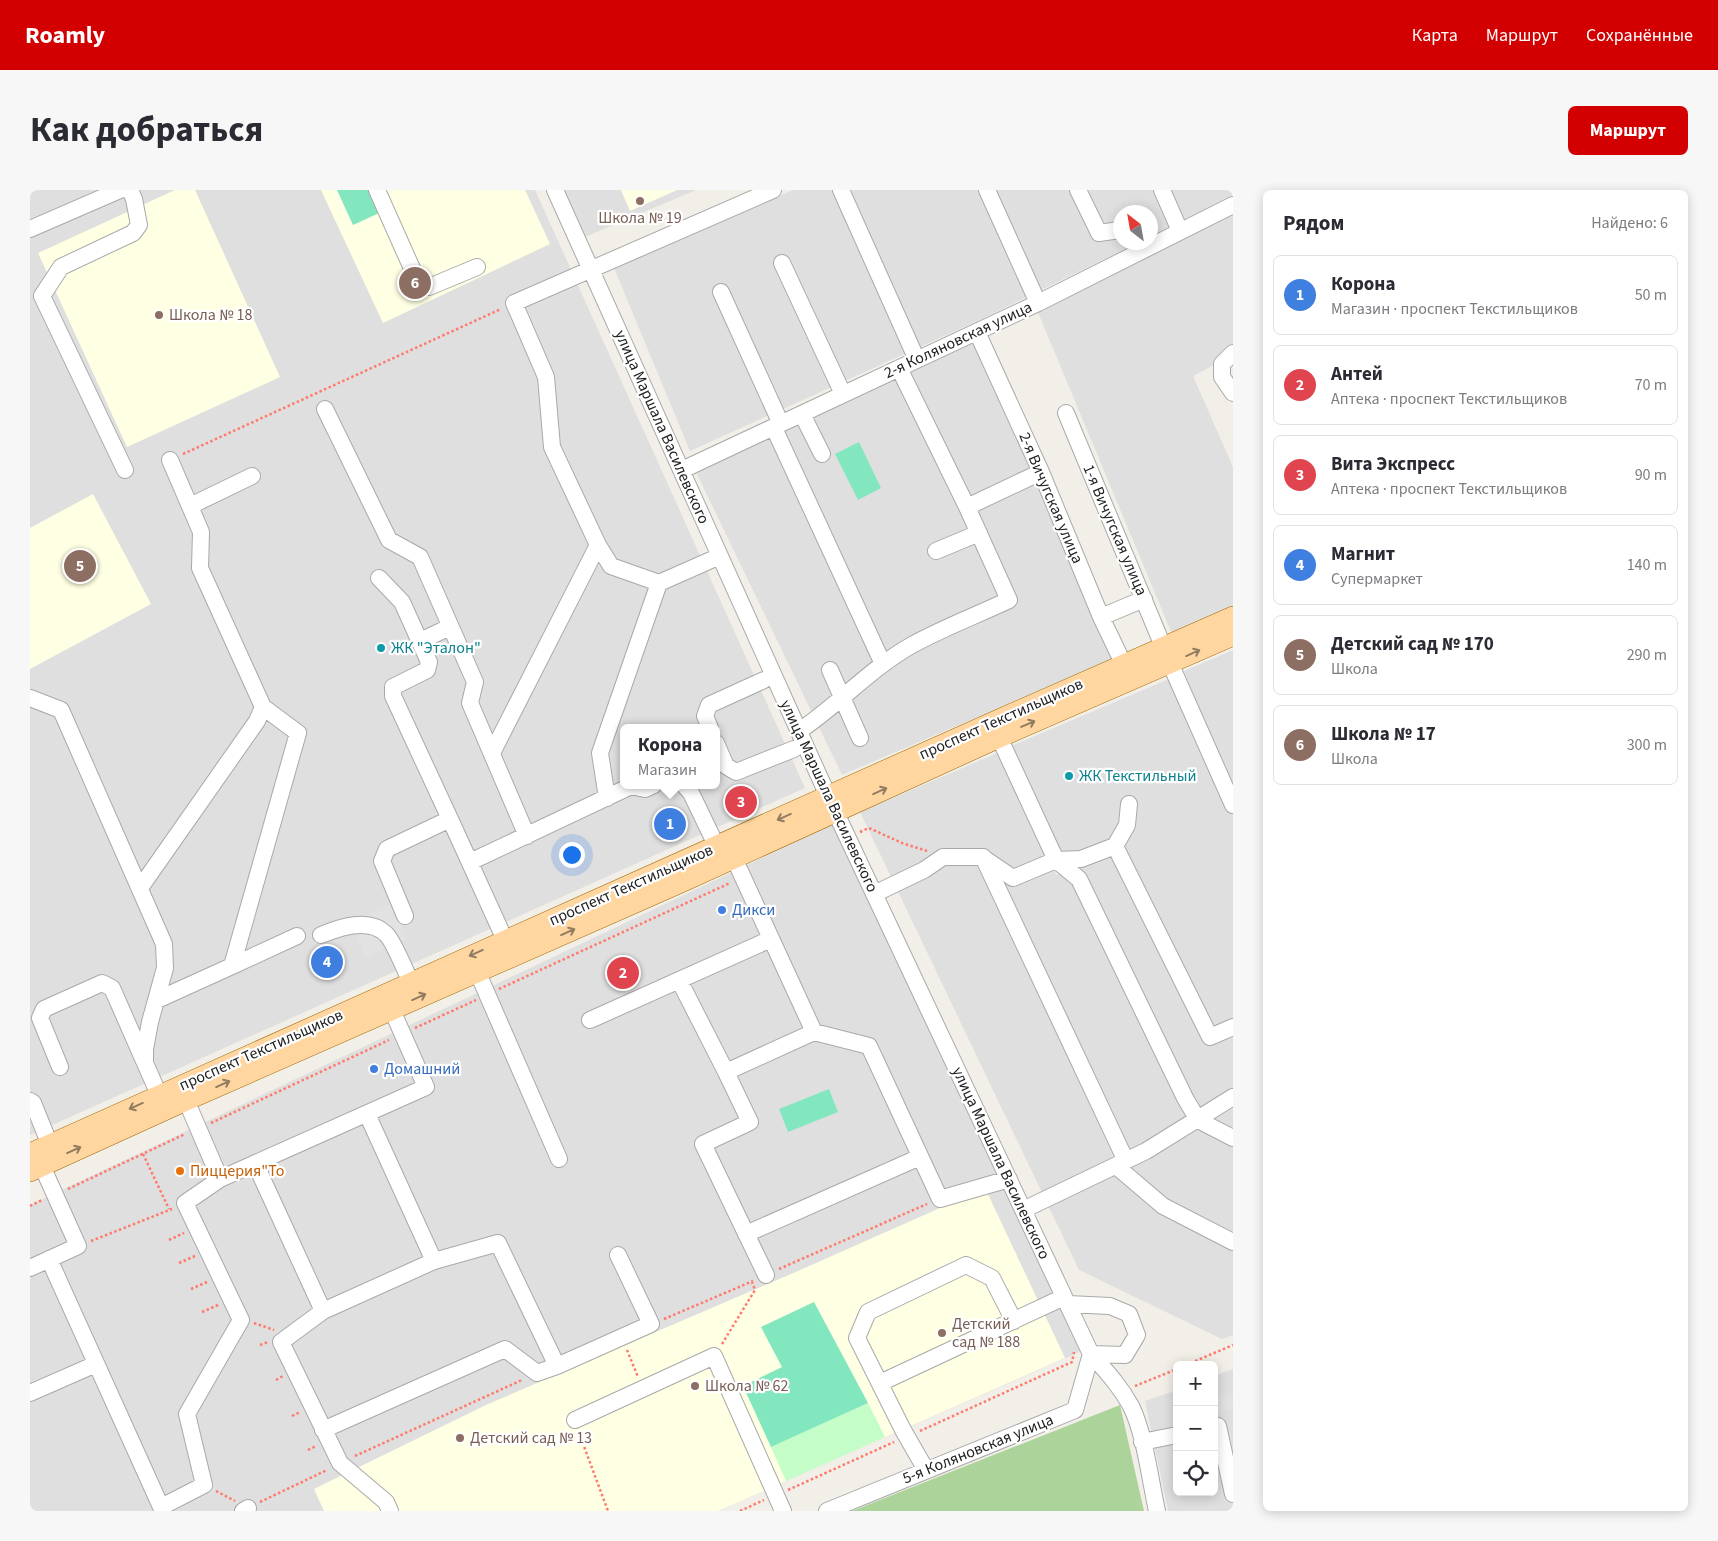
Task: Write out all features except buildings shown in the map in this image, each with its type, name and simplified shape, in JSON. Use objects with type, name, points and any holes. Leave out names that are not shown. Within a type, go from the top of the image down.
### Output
[{"type":"main road","name":"проспект Текстильщиков","points":[[34,1163],[186,1100],[392,1010],[725,852],[832,804],[999,737],[1167,655],[1233,617]]},
{"type":"main road","name":"проспект Текстильщиков","points":[[832,804],[992,722],[1124,666],[1233,635]]},
{"type":"main road","name":"проспект Текстильщиков","points":[[34,1163],[50,1145],[159,1095],[505,940],[725,852]]},
{"type":"street","points":[[30,229],[89,196],[120,190]]},
{"type":"street","points":[[125,470],[42,296],[61,266],[133,233],[139,225],[134,199],[130,190]]},
{"type":"street","points":[[377,190],[418,282],[429,287],[477,267]]},
{"type":"street","name":"улица Маршала Василевского","points":[[555,190],[847,837],[1091,1354],[1122,1391],[1135,1417],[1157,1511]]},
{"type":"street","points":[[842,190],[917,360]]},
{"type":"street","points":[[987,190],[1038,303]]},
{"type":"street","points":[[1078,190],[1098,233],[1113,231]]},
{"type":"street","points":[[1162,190],[1180,231]]},
{"type":"street","points":[[720,556],[659,583],[611,566],[598,545],[552,447],[546,377],[514,303],[764,192]]},
{"type":"street","name":"2-я Коляновская улица","points":[[1158,240],[1233,205]]},
{"type":"street","name":"2-я Коляновская улица","points":[[682,470],[1038,303],[1136,250]]},
{"type":"street","points":[[782,263],[843,394]]},
{"type":"street","points":[[721,292],[883,664]]},
{"type":"street","name":"2-я Вичугская улица","points":[[977,332],[1041,472],[1101,617],[1124,666]]},
{"type":"street","points":[[1233,353],[1222,364],[1222,377],[1233,394]]},
{"type":"street","points":[[799,730],[818,718],[883,664],[912,645],[1009,600],[967,507],[899,368]]},
{"type":"street","points":[[325,409],[388,540],[420,557],[475,682],[470,703],[528,836]]},
{"type":"street","name":"1-я Вичугская улица","points":[[1066,413],[1167,655],[1233,806]]},
{"type":"street","points":[[802,414],[822,454]]},
{"type":"street","points":[[170,460],[201,532],[200,568],[263,707],[298,733],[232,966]]},
{"type":"street","points":[[967,507],[1041,472]]},
{"type":"street","points":[[190,506],[252,476]]},
{"type":"street","points":[[936,551],[979,533]]},
{"type":"street","points":[[492,753],[598,545]]},
{"type":"street","points":[[379,578],[402,602],[429,662],[427,670],[393,687],[393,696],[505,940]]},
{"type":"street","points":[[607,798],[600,753],[659,583]]},
{"type":"street","points":[[1101,617],[1144,599]]},
{"type":"street","points":[[420,640],[450,626]]},
{"type":"street","points":[[830,670],[860,738]]},
{"type":"street","points":[[708,724],[705,716],[709,705],[764,680]]},
{"type":"street","points":[[30,698],[61,710],[164,944],[165,968],[150,1022],[144,1063]]},
{"type":"street","points":[[140,888],[257,721],[263,707]]},
{"type":"street","points":[[999,737],[1056,860],[1078,878],[1184,1098],[1198,1120],[1233,1138]]},
{"type":"street","points":[[720,752],[726,766],[736,772],[794,749]]},
{"type":"street","points":[[470,862],[625,789]]},
{"type":"street","points":[[688,789],[742,877],[814,1032]]},
{"type":"street","points":[[874,894],[924,870],[943,857],[983,857],[1013,878],[1056,860],[1081,859],[1115,846],[1127,825],[1129,804]]},
{"type":"street","points":[[405,916],[382,861],[387,849],[450,819]]},
{"type":"street","points":[[1115,846],[1210,1037],[1233,1027]]},
{"type":"street","points":[[983,857],[1121,1164],[1163,1206],[1233,1242]]},
{"type":"street","points":[[321,935],[340,927],[374,925],[388,935],[411,982]]},
{"type":"street","points":[[157,1000],[297,936]]},
{"type":"street","points":[[590,1020],[771,939]]},
{"type":"street","points":[[477,971],[559,1159]]},
{"type":"street","points":[[679,980],[750,1122],[703,1144],[746,1234],[759,1278]]},
{"type":"street","points":[[60,1067],[40,1018],[44,1008],[102,983],[112,988],[159,1095]]},
{"type":"street","points":[[49,1259],[162,1509],[204,1485],[187,1414],[240,1320],[186,1203],[220,1179],[426,1088],[392,1010]]},
{"type":"street","points":[[726,1072],[814,1032],[869,1046],[940,1199],[1009,1179]]},
{"type":"street","points":[[1023,1210],[1121,1164],[1198,1120],[1233,1097]]},
{"type":"street","points":[[186,1100],[220,1179]]},
{"type":"street","points":[[30,1101],[33,1103],[50,1145]]},
{"type":"street","points":[[367,1114],[434,1261]]},
{"type":"street","points":[[746,1234],[920,1158]]},
{"type":"street","points":[[30,1268],[78,1246],[55,1194],[34,1163]]},
{"type":"street","points":[[255,1164],[323,1311]]},
{"type":"street","points":[[390,1511],[386,1502],[340,1463],[281,1342],[323,1311],[434,1261],[498,1243],[557,1366]]},
{"type":"street","points":[[323,1430],[505,1349],[537,1373],[651,1324],[618,1255]]},
{"type":"street","points":[[926,1470],[907,1437],[858,1338],[868,1312],[966,1265],[992,1278],[1014,1321]]},
{"type":"street","points":[[880,1383],[1014,1321],[1066,1301],[1110,1306],[1129,1314],[1137,1335],[1125,1355],[1091,1354]]},
{"type":"street","name":"5-я Коляновская улица","points":[[827,1511],[1075,1410],[1091,1354]]},
{"type":"street","points":[[574,1420],[714,1356],[783,1511]]},
{"type":"street","points":[[30,1393],[96,1364]]},
{"type":"street","points":[[1222,1425],[1233,1494]]},
{"type":"street","points":[[1142,1442],[1173,1436]]},
{"type":"path","points":[[170,460],[514,303]]},
{"type":"path","points":[[847,837],[869,828],[902,843],[943,857]]},
{"type":"path","points":[[30,1206],[742,877]]},
{"type":"path","points":[[143,1154],[169,1210]]},
{"type":"path","points":[[651,1324],[940,1199]]},
{"type":"path","points":[[78,1246],[186,1203]]},
{"type":"path","points":[[191,1289],[220,1276]]},
{"type":"path","points":[[714,1356],[755,1290],[759,1278]]},
{"type":"path","points":[[202,1312],[230,1299]]},
{"type":"path","points":[[240,1320],[274,1329],[281,1342]]},
{"type":"path","points":[[621,1337],[642,1388]]},
{"type":"path","points":[[1195,1361],[1233,1345]]},
{"type":"path","points":[[740,1511],[1072,1362],[1075,1349]]},
{"type":"path","points":[[1122,1391],[1173,1370]]},
{"type":"path","points":[[204,1485],[246,1510],[340,1463],[537,1373]]},
{"type":"path","points":[[574,1420],[608,1511]]},
{"type":"shaded area","points":[[30,190],[535,190],[805,788],[30,1135]]},
{"type":"shaded area","name":"Школа № 18","points":[[175,190],[195,190],[280,377],[127,447],[38,253]]},
{"type":"shaded area","points":[[321,190],[525,190],[550,244],[383,323]]},
{"type":"shaded area","points":[[563,190],[696,190],[585,237]]},
{"type":"shaded area","name":"Школа № 19","points":[[621,190],[677,190],[630,211]]},
{"type":"shaded area","points":[[793,190],[1233,190],[1233,195],[1158,232],[1158,205],[1113,205],[1113,250],[1123,250],[984,318],[690,451],[614,268]]},
{"type":"shaded area","points":[[1233,208],[1233,355],[1193,376],[1233,467],[1233,607],[1172,634],[1037,310],[1152,250],[1158,250],[1158,247]]},
{"type":"shaded area","points":[[978,339],[1118,657],[842,775],[694,468]]},
{"type":"shaded area","points":[[93,494],[151,604],[30,669],[30,528]]},
{"type":"shaded area","points":[[1233,650],[1233,788],[1184,671]]},
{"type":"shaded area","points":[[1176,676],[1233,813],[1233,1335],[1222,1339],[1079,1270],[860,812],[1002,751],[1056,875],[1068,870],[1011,746]]},
{"type":"shaded area","points":[[836,823],[1082,1351],[718,1511],[30,1511],[30,1205]]},
{"type":"shaded area","points":[[391,904],[407,938],[366,958],[350,923]]},
{"type":"shaded area","points":[[985,1188],[1065,1358],[718,1511],[324,1511],[314,1489],[486,1405],[798,1271]]},
{"type":"shaded area","points":[[1233,1369],[1233,1511],[1168,1511],[1145,1401],[1173,1391],[1173,1496],[1218,1496],[1218,1375]]},
{"type":"shaded area","points":[[1233,1394],[1233,1409],[1218,1412],[1218,1397]]},
{"type":"green space","points":[[337,190],[382,190],[390,208],[353,225]]},
{"type":"green space","points":[[859,442],[881,488],[858,500],[835,454]]},
{"type":"green space","points":[[829,1089],[838,1112],[788,1132],[779,1109]]},
{"type":"green space","points":[[814,1302],[868,1403],[771,1447],[743,1386],[782,1367],[761,1327]]},
{"type":"green space","points":[[868,1403],[885,1437],[786,1481],[771,1447]]},
{"type":"green space","points":[[1120,1405],[1144,1511],[852,1511]]},
{"type":"place","name":"Школа № 19","points":[[640,201]]},
{"type":"place","name":"Школа № 17","points":[[415,283]]},
{"type":"place","name":"Школа № 18","points":[[159,315]]},
{"type":"place","name":"Детский сад № 170","points":[[80,566]]},
{"type":"place","name":"ЖК \"Эталон\"","points":[[381,648]]},
{"type":"place","name":"ЖК Текстильный","points":[[1069,776]]},
{"type":"place","name":"Вита Экспресс","points":[[741,802]]},
{"type":"place","name":"Корона","points":[[670,824]]},
{"type":"place","name":"Дикси","points":[[722,910]]},
{"type":"place","name":"Магнит","points":[[327,962]]},
{"type":"place","name":"Антей","points":[[623,973]]},
{"type":"place","name":"Домашний","points":[[374,1069]]},
{"type":"place","name":"Пиццерия\"То","points":[[180,1171]]},
{"type":"place","name":"Детский сад № 188","points":[[942,1333]]},
{"type":"place","name":"Школа № 62","points":[[695,1386]]},
{"type":"place","name":"Детский сад № 13","points":[[460,1438]]}]
